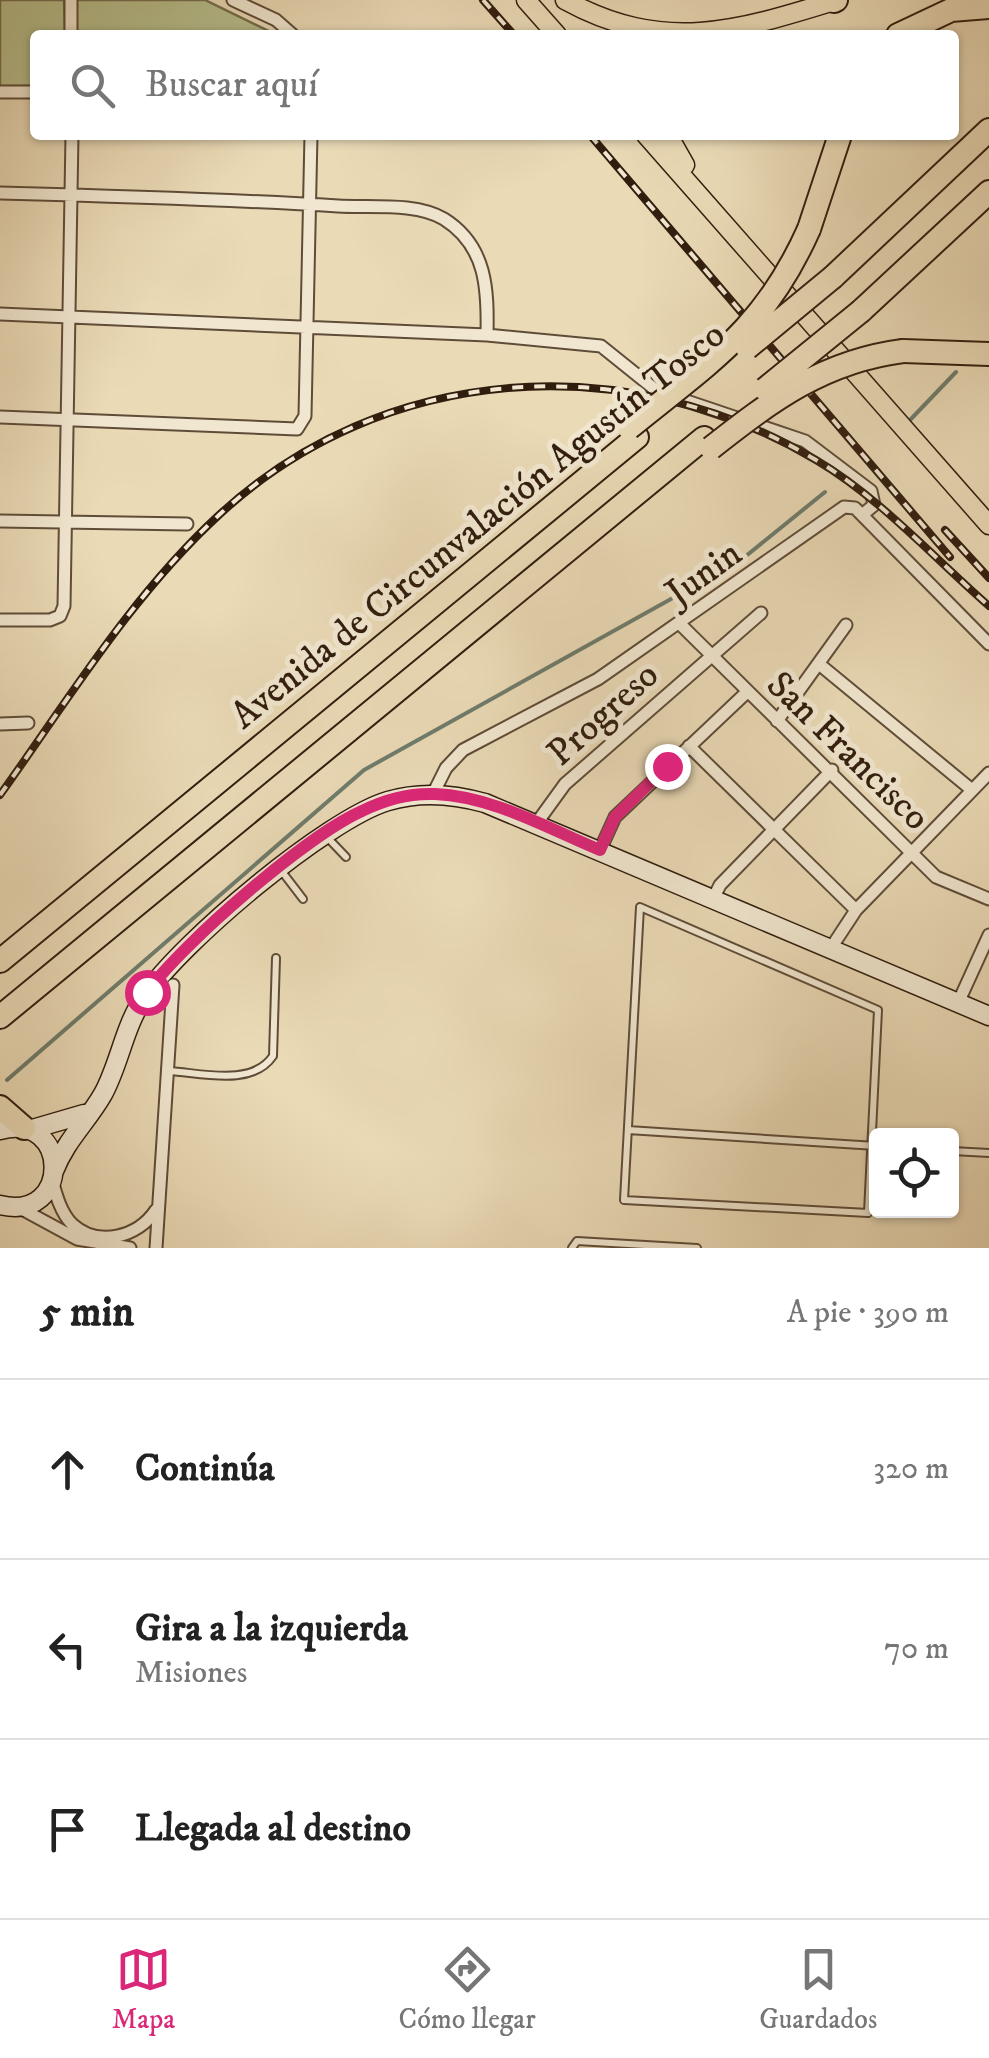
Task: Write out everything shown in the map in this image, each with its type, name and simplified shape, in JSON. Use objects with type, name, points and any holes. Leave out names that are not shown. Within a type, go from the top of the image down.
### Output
[{"type":"highway","points":[[909,30],[951,10],[989,7]]},
{"type":"highway","name":"Avenida de Circunvalación Agustín Tosco","points":[[0,960],[633,433],[833,277],[989,130]]},
{"type":"highway","points":[[633,433],[760,318],[778,293],[809,229],[838,140]]},
{"type":"highway","name":"Avenida de Circunvalación Agustín Tosco","points":[[0,1017],[341,736],[708,443],[861,311],[989,192]]},
{"type":"highway","points":[[708,443],[804,380],[854,360],[903,352],[989,354]]},
{"type":"highway","points":[[0,1037],[281,801],[341,736]]},
{"type":"highway","points":[[0,1107],[26,1129]]},
{"type":"main road","points":[[526,0],[553,30]]},
{"type":"main road","points":[[565,0],[647,30]]},
{"type":"main road","points":[[745,30],[836,0]]},
{"type":"main road","points":[[731,30],[771,21]]},
{"type":"main road","points":[[650,140],[989,524]]},
{"type":"main road","points":[[671,140],[682,160],[778,268],[838,350]]},
{"type":"main road","points":[[858,372],[921,432],[989,512]]},
{"type":"main road","points":[[7,1207],[39,1198],[53,1176],[66,1142],[104,1092],[132,1018],[157,979],[180,953],[324,834],[386,801],[434,794],[486,804],[989,1016]]},
{"type":"main road","points":[[0,1130],[59,1125],[89,1112]]},
{"type":"main road","points":[[26,1129],[47,1144],[53,1176]]},
{"type":"street","points":[[71,0],[71,30]]},
{"type":"street","points":[[233,0],[276,20],[287,30]]},
{"type":"street","points":[[0,92],[30,92]]},
{"type":"street","points":[[0,620],[56,619],[64,606],[72,140]]},
{"type":"street","points":[[0,417],[297,429],[305,416],[311,140]]},
{"type":"street","points":[[0,193],[424,212],[450,224],[478,258],[488,289],[487,335]]},
{"type":"street","points":[[0,314],[487,335],[601,346],[658,391],[806,441],[872,491],[874,505],[862,516],[989,644]]},
{"type":"street","name":"Junin","points":[[434,794],[446,768],[463,750],[598,679],[681,625],[844,507],[855,508],[862,516]]},
{"type":"street","points":[[0,521],[187,524]]},
{"type":"street","name":"Progreso","points":[[536,824],[565,784],[761,613]]},
{"type":"street","name":"San Francisco","points":[[681,625],[709,658],[832,770],[936,877],[989,899]]},
{"type":"street","points":[[777,720],[846,625]]},
{"type":"street","points":[[819,664],[972,790]]},
{"type":"street","points":[[600,850],[615,817],[746,693]]},
{"type":"street","points":[[0,724],[28,723]]},
{"type":"street","points":[[688,746],[856,910]]},
{"type":"street","points":[[713,899],[720,885],[832,770]]},
{"type":"street","points":[[831,948],[856,910],[989,773]]},
{"type":"street","points":[[958,1003],[989,935]]},
{"type":"street","points":[[156,1248],[173,985]]},
{"type":"street","points":[[53,1176],[72,1223],[96,1235],[135,1231],[158,1206]]},
{"type":"street","points":[[7,1207],[78,1239],[130,1248]]},
{"type":"lane","points":[[324,834],[346,857]]},
{"type":"lane","points":[[280,868],[304,899]]},
{"type":"lane","points":[[869,1202],[868,1213],[624,1200],[640,907],[878,1010],[875,1128]]},
{"type":"lane","points":[[167,1071],[250,1075],[264,1069],[273,1056],[276,958]]},
{"type":"lane","points":[[628,1130],[869,1146]]},
{"type":"lane","points":[[959,1151],[989,1153]]},
{"type":"lane","points":[[572,1248],[577,1241],[697,1248]]},
{"type":"green space","points":[[0,0],[64,0],[65,30],[30,30],[30,86],[0,86]]},
{"type":"green space","points":[[76,0],[205,0],[267,30],[76,30]]},
{"type":"waterway","points":[[911,419],[956,372]]},
{"type":"waterway","points":[[7,1080],[364,770],[741,560],[825,492]]},
{"type":"railway","points":[[483,0],[510,30]]},
{"type":"railway","points":[[594,140],[950,557]]},
{"type":"railway","points":[[0,795],[129,614],[219,515],[284,464],[355,426],[430,401],[508,388],[587,388],[666,400],[743,424],[816,460],[862,492],[989,606]]},
{"type":"railway","points":[[945,530],[989,578]]},
{"type":"route","points":[[147,992],[180,953],[280,868],[360,812],[410,796],[464,797],[600,850],[609,824],[667,766]]}]
